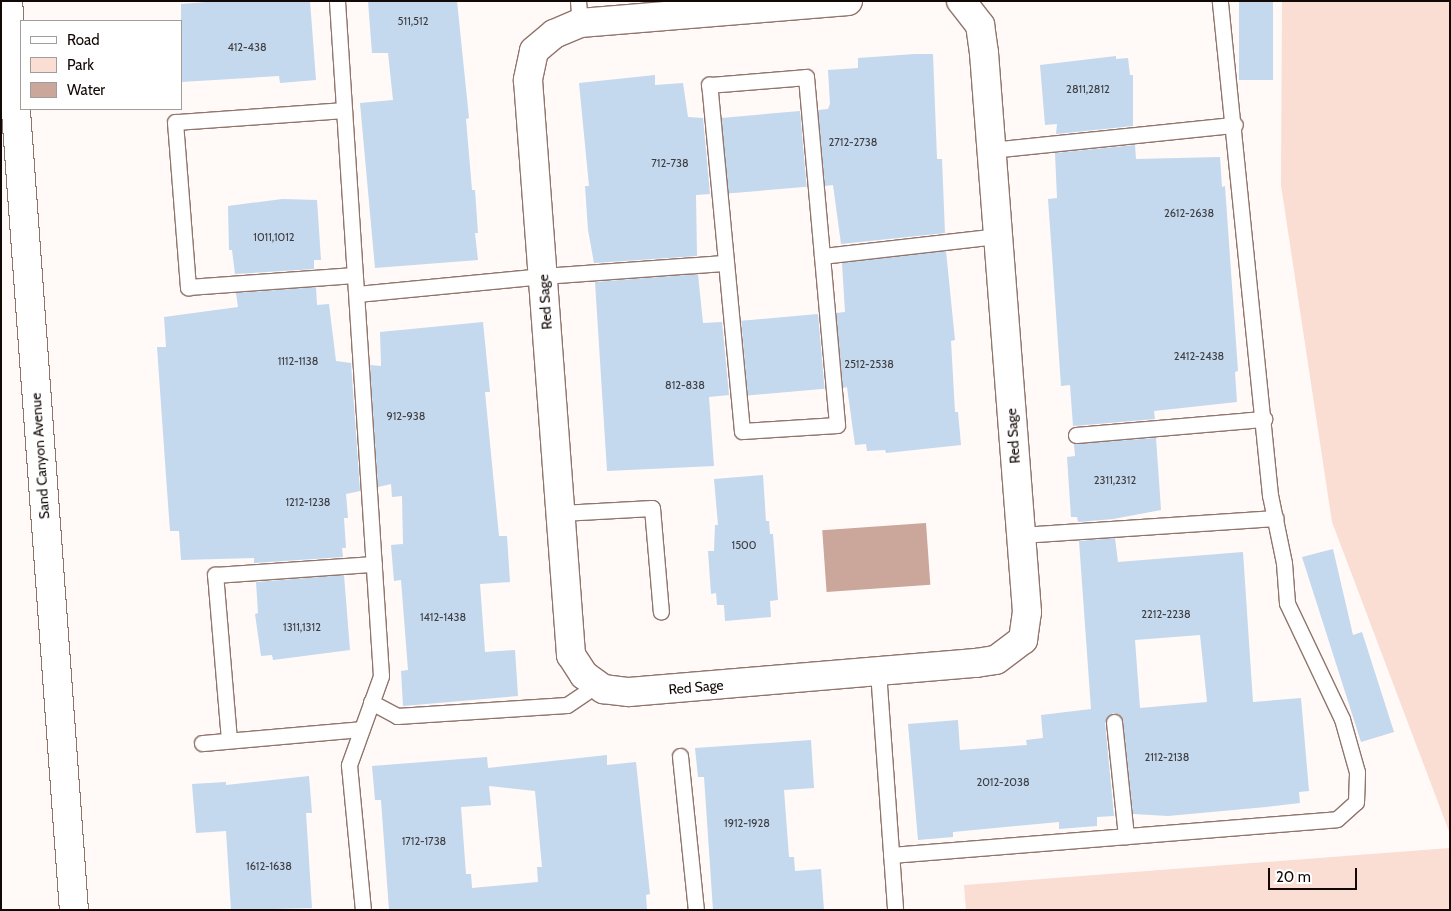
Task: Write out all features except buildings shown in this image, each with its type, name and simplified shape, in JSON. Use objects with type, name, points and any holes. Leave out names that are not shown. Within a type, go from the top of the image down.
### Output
[{"type":"street","name":"Sand Canyon Avenue","points":[[8,1],[74,910]]},
{"type":"street","name":"Red Sage","points":[[848,1],[579,12],[534,51],[528,80],[571,654],[584,674],[603,689],[629,692],[996,660],[1023,640],[1027,612],[980,25],[961,1]]},
{"type":"lane","points":[[337,1],[381,676],[349,765],[363,910]]},
{"type":"lane","points":[[891,855],[1337,819],[1356,802],[1357,772],[1342,719],[1286,604],[1284,563],[1275,518],[1235,125],[1220,1]]},
{"type":"lane","points":[[806,77],[822,256],[837,425],[742,431],[724,263],[709,84],[806,77]]},
{"type":"lane","points":[[344,110],[175,122],[188,287],[355,275]]},
{"type":"lane","points":[[991,150],[1235,125]]},
{"type":"lane","points":[[822,256],[998,236]]},
{"type":"lane","points":[[356,294],[543,276],[724,263]]},
{"type":"lane","points":[[1076,435],[1264,419]]},
{"type":"lane","points":[[561,513],[652,508],[660,612]]},
{"type":"lane","points":[[1021,535],[1275,518]]},
{"type":"lane","points":[[229,740],[216,575],[374,564]]},
{"type":"lane","points":[[878,671],[895,910]]},
{"type":"lane","points":[[371,702],[397,716],[568,705],[597,685]]},
{"type":"lane","points":[[1114,722],[1126,836]]},
{"type":"lane","points":[[202,743],[361,729]]},
{"type":"lane","points":[[680,756],[696,910]]},
{"type":"green space","points":[[1282,1],[1450,1],[1450,834],[1332,522],[1281,185]]},
{"type":"green space","points":[[1450,848],[1450,910],[966,910],[964,885]]},
{"type":"water","points":[[926,523],[930,585],[827,592],[822,530]]}]
